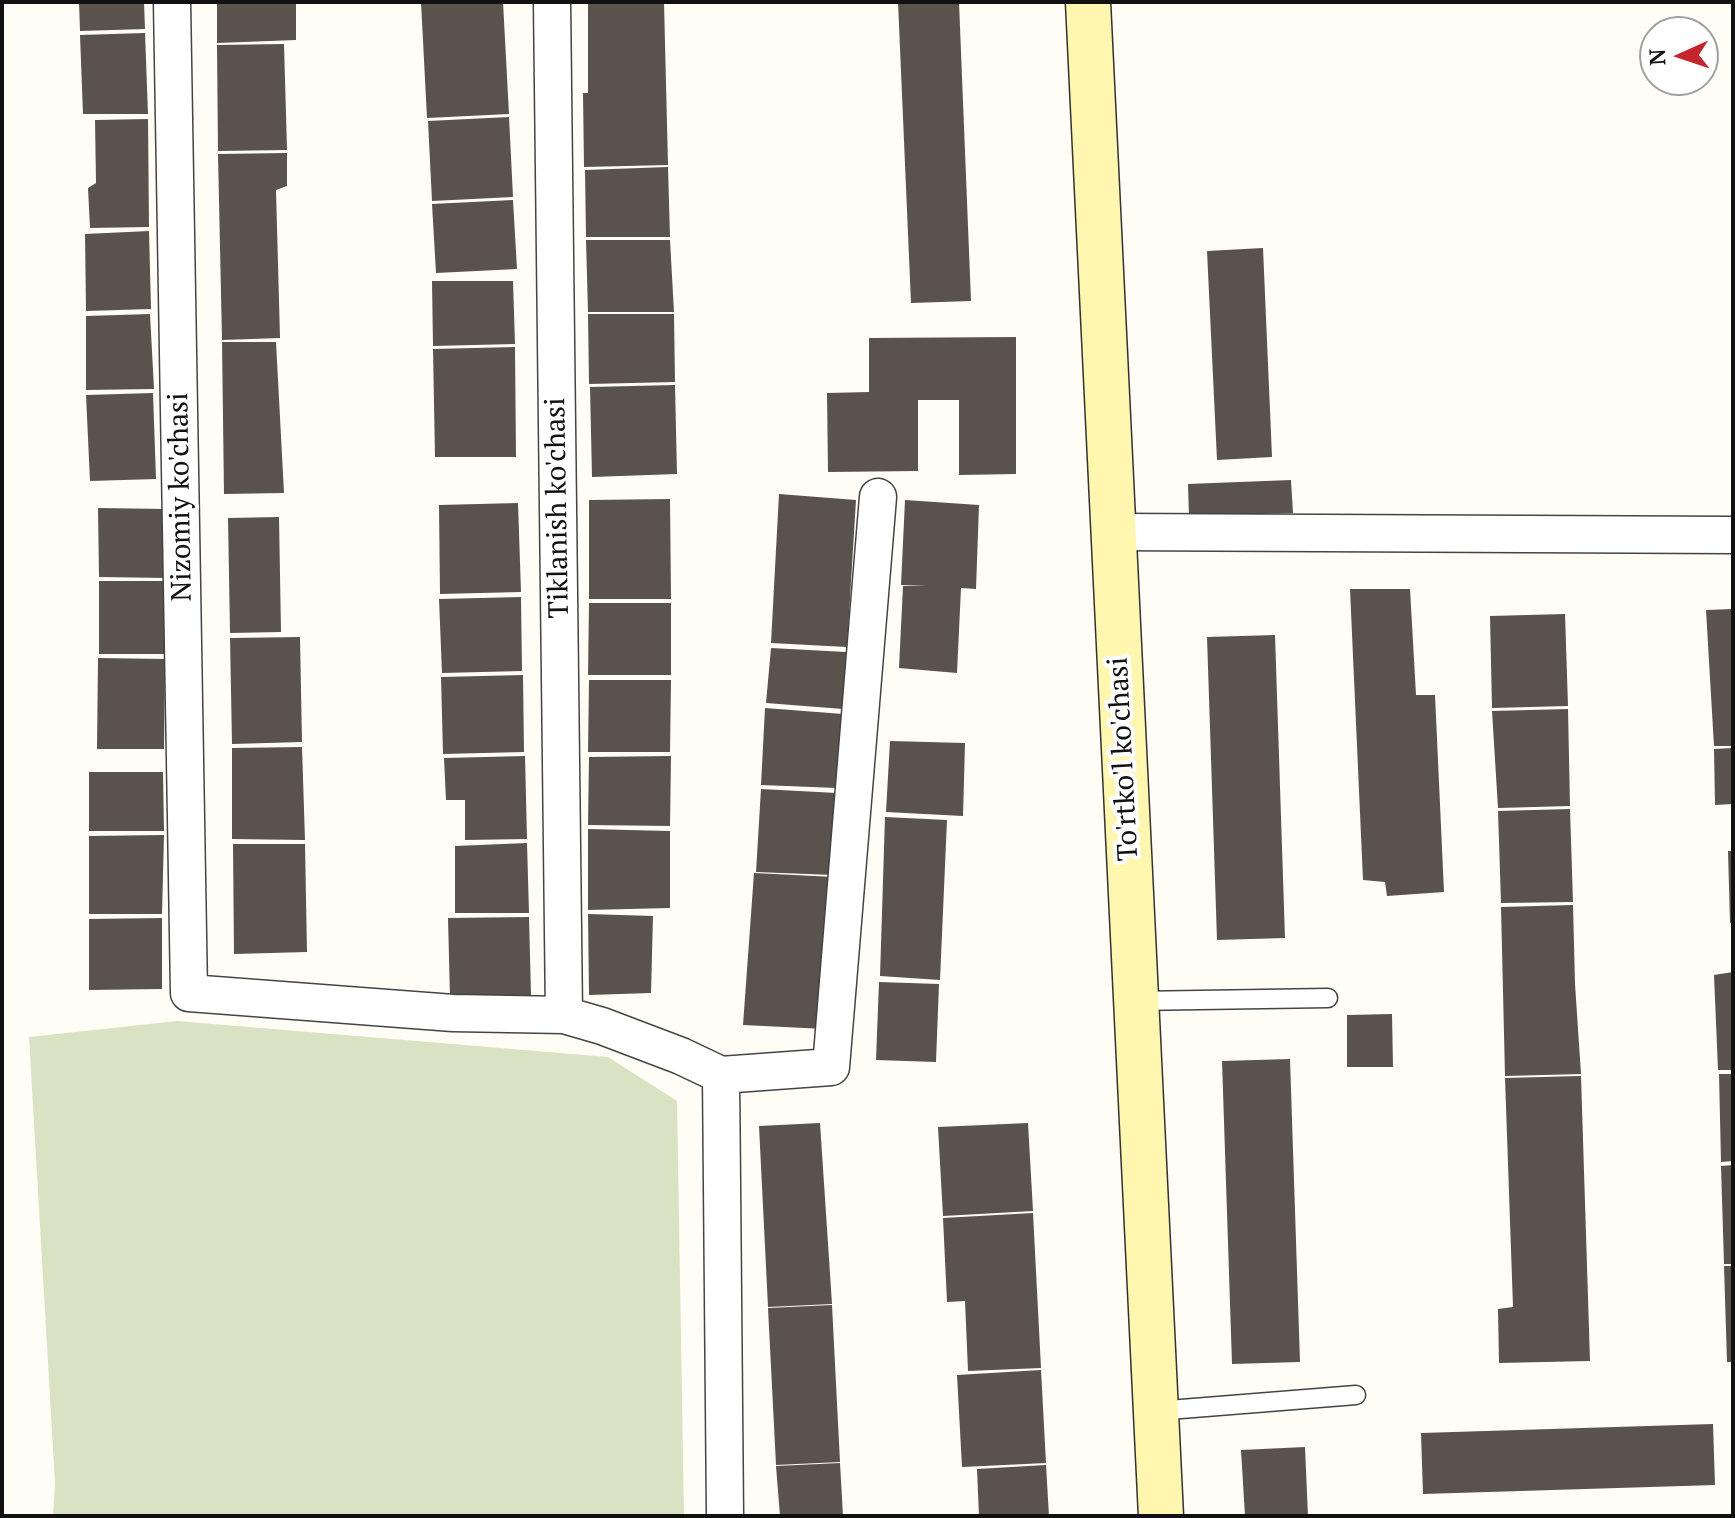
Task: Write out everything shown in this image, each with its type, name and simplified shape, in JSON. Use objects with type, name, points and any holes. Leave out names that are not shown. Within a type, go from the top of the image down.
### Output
[{"type":"street","name":"Nizomiy ko'chasi","points":[[172,2],[189,993],[453,1013],[564,1015]]},
{"type":"street","name":"Tiklanish ko'chasi","points":[[552,2],[564,1015]]},
{"type":"street","name":"To'rtko'l ko'chasi","points":[[1088,2],[1161,1516]]},
{"type":"street","points":[[564,1015],[681,1056],[721,1075],[831,1067],[878,497]]},
{"type":"street","points":[[1114,532],[1733,535]]},
{"type":"street","points":[[721,1075],[725,1516]]},
{"type":"lane","points":[[1135,1001],[1328,998]]},
{"type":"lane","points":[[1156,1411],[1356,1395]]},
{"type":"green space","points":[[177,1021],[608,1057],[677,1101],[684,1516],[53,1516],[55,1483],[29,1037]]},
{"type":"building","points":[[79,2],[144,2],[145,29],[80,31]]},
{"type":"building","points":[[217,2],[296,2],[296,40],[217,43]]},
{"type":"building","points":[[421,2],[503,2],[509,114],[427,118]]},
{"type":"building","points":[[588,2],[664,2],[668,165],[584,167],[583,93],[588,93]]},
{"type":"building","points":[[898,2],[959,2],[971,301],[911,303]]},
{"type":"building","points":[[145,33],[148,114],[83,114],[80,35]]},
{"type":"building","points":[[284,44],[287,150],[218,151],[217,45]]},
{"type":"building","points":[[509,117],[513,197],[432,201],[428,121]]},
{"type":"building","points":[[148,119],[149,227],[90,228],[88,188],[96,183],[95,120]]},
{"type":"building","points":[[287,153],[287,186],[276,190],[280,338],[222,340],[218,154]]},
{"type":"building","points":[[668,167],[670,237],[586,237],[585,170]]},
{"type":"building","points":[[513,200],[517,269],[436,273],[432,204]]},
{"type":"building","points":[[149,231],[151,309],[86,311],[85,234]]},
{"type":"building","points":[[586,240],[670,240],[674,312],[588,312]]},
{"type":"building","points":[[1263,248],[1272,457],[1217,460],[1207,251]]},
{"type":"building","points":[[432,281],[513,281],[515,344],[433,346]]},
{"type":"building","points":[[150,314],[154,389],[86,390],[86,316]]},
{"type":"building","points":[[588,314],[674,314],[675,382],[589,384]]},
{"type":"building","points":[[1016,337],[1016,474],[959,475],[959,400],[918,400],[918,471],[828,472],[827,393],[869,392],[869,338]]},
{"type":"building","points":[[222,342],[276,342],[284,493],[224,494]]},
{"type":"building","points":[[515,347],[516,457],[435,457],[433,349]]},
{"type":"building","points":[[675,385],[677,474],[592,477],[590,387]]},
{"type":"building","points":[[153,393],[156,479],[90,481],[86,395]]},
{"type":"building","points":[[1291,480],[1293,513],[1189,516],[1188,484]]},
{"type":"building","points":[[779,494],[856,500],[847,647],[771,643]]},
{"type":"building","points":[[670,499],[671,599],[589,599],[589,500]]},
{"type":"building","points":[[905,500],[979,505],[976,589],[961,588],[957,673],[899,668],[903,586],[927,586],[901,585]]},
{"type":"building","points":[[518,503],[521,592],[440,594],[439,505]]},
{"type":"building","points":[[98,508],[166,509],[166,578],[99,577]]},
{"type":"building","points":[[279,517],[281,632],[230,633],[228,518]]},
{"type":"building","points":[[99,581],[166,581],[166,654],[99,654]]},
{"type":"building","points":[[1350,589],[1410,589],[1416,695],[1435,695],[1444,892],[1387,896],[1385,882],[1363,880]]},
{"type":"building","points":[[521,597],[522,671],[442,673],[439,599]]},
{"type":"building","points":[[589,603],[671,603],[671,675],[588,675]]},
{"type":"building","points":[[1733,609],[1733,746],[1714,746],[1706,610]]},
{"type":"building","points":[[1565,614],[1568,706],[1492,708],[1490,616]]},
{"type":"building","points":[[1275,635],[1285,938],[1217,940],[1207,637]]},
{"type":"building","points":[[300,637],[302,742],[232,744],[230,638]]},
{"type":"building","points":[[771,648],[846,652],[843,709],[766,703]]},
{"type":"building","points":[[98,658],[165,659],[164,749],[97,749]]},
{"type":"building","points":[[523,675],[524,752],[443,754],[441,677]]},
{"type":"building","points":[[589,680],[671,680],[670,752],[588,752]]},
{"type":"building","points":[[765,708],[843,714],[837,788],[761,785]]},
{"type":"building","points":[[1568,709],[1570,806],[1498,808],[1492,711]]},
{"type":"building","points":[[890,741],[965,743],[963,816],[886,812]]},
{"type":"building","points":[[302,747],[305,840],[232,839],[232,748]]},
{"type":"building","points":[[1733,748],[1733,804],[1715,805],[1714,749]]},
{"type":"building","points":[[525,756],[527,839],[465,840],[465,800],[446,800],[444,758]]},
{"type":"building","points":[[671,756],[670,826],[588,825],[589,757]]},
{"type":"building","points":[[89,772],[163,772],[164,831],[89,831]]},
{"type":"building","points":[[761,789],[837,793],[833,875],[756,872]]},
{"type":"building","points":[[1570,809],[1573,902],[1501,903],[1498,811]]},
{"type":"building","points":[[885,817],[947,820],[940,980],[880,976]]},
{"type":"building","points":[[588,829],[670,831],[670,908],[588,910]]},
{"type":"building","points":[[164,835],[162,914],[89,914],[89,836]]},
{"type":"building","points":[[527,843],[529,913],[455,913],[455,846]]},
{"type":"building","points":[[233,844],[305,844],[307,952],[234,954]]},
{"type":"building","points":[[1728,851],[1733,851],[1733,923],[1730,923]]},
{"type":"building","points":[[754,873],[834,877],[825,1029],[743,1025]]},
{"type":"building","points":[[1573,905],[1581,1074],[1505,1076],[1501,907]]},
{"type":"building","points":[[588,914],[653,916],[651,993],[589,995]]},
{"type":"building","points":[[529,917],[531,995],[450,998],[448,918]]},
{"type":"building","points":[[162,918],[162,989],[89,990],[89,919]]},
{"type":"building","points":[[1733,972],[1733,1070],[1718,1070],[1714,975]]},
{"type":"building","points":[[879,982],[939,984],[936,1062],[876,1060]]},
{"type":"building","points":[[1392,1014],[1393,1067],[1347,1067],[1347,1015]]},
{"type":"building","points":[[1290,1059],[1300,1362],[1232,1364],[1222,1061]]},
{"type":"building","points":[[1719,1074],[1733,1074],[1733,1161],[1721,1162]]},
{"type":"building","points":[[1581,1076],[1590,1361],[1499,1363],[1498,1309],[1513,1307],[1505,1078]]},
{"type":"building","points":[[820,1123],[832,1304],[768,1307],[759,1126]]},
{"type":"building","points":[[1028,1123],[1033,1211],[943,1216],[938,1127]]},
{"type":"building","points":[[1733,1165],[1733,1264],[1724,1264],[1721,1166]]},
{"type":"building","points":[[1033,1213],[1041,1368],[968,1371],[965,1301],[947,1302],[943,1218]]},
{"type":"building","points":[[1724,1266],[1733,1266],[1733,1362],[1727,1362]]},
{"type":"building","points":[[832,1305],[840,1462],[776,1465],[768,1308]]},
{"type":"building","points":[[1041,1370],[1046,1463],[962,1467],[957,1375]]},
{"type":"building","points":[[1713,1424],[1715,1485],[1423,1494],[1421,1433]]},
{"type":"building","points":[[1305,1447],[1308,1516],[1245,1516],[1241,1450]]},
{"type":"building","points":[[840,1463],[843,1516],[780,1516],[776,1466]]},
{"type":"building","points":[[1046,1465],[1049,1516],[979,1516],[977,1469]]}]
